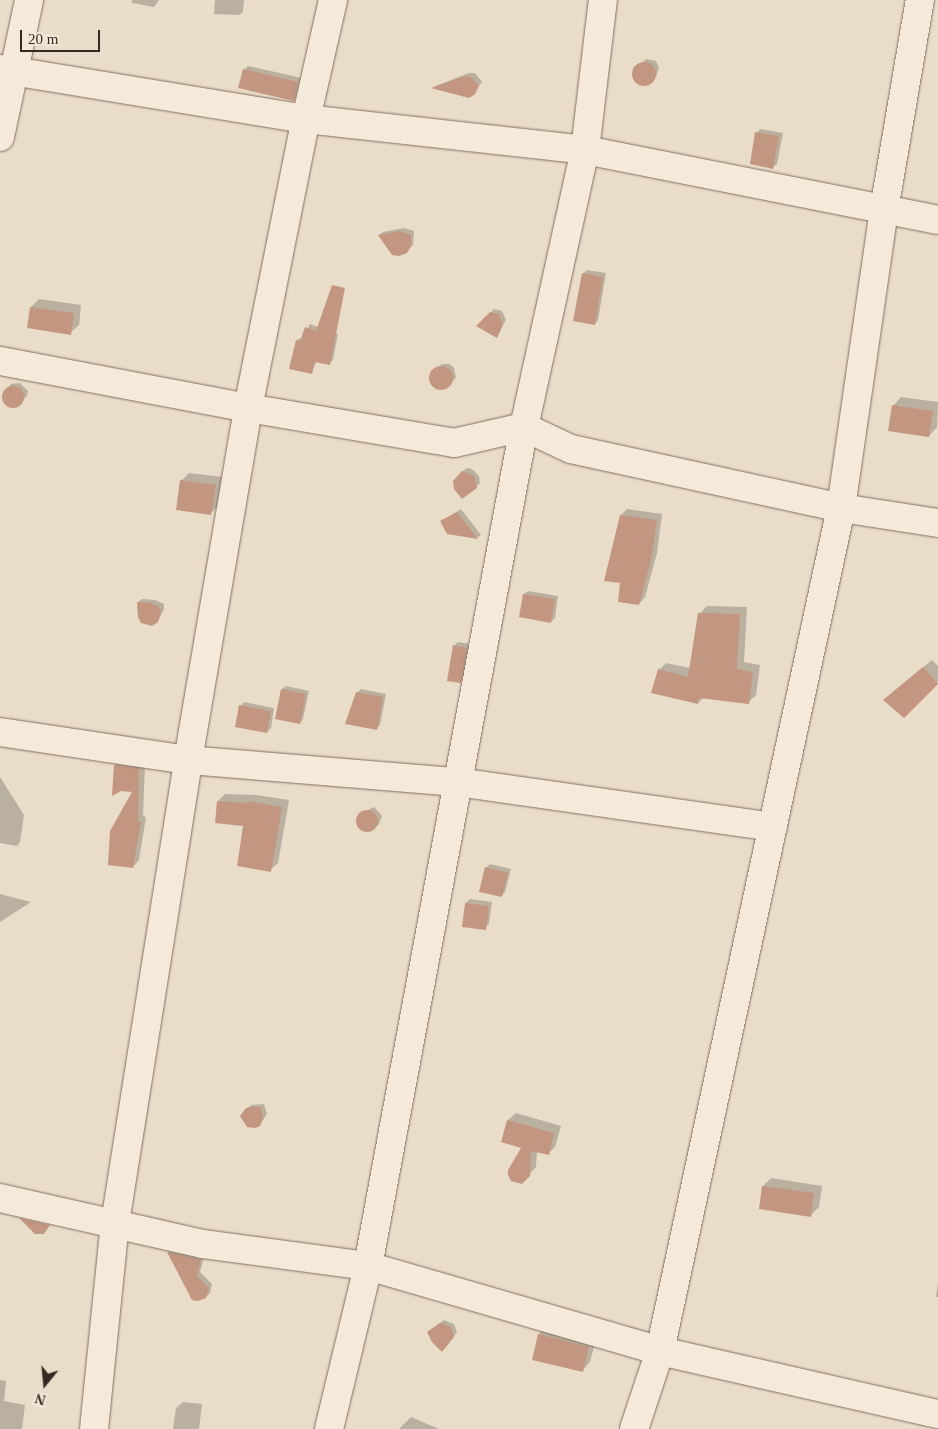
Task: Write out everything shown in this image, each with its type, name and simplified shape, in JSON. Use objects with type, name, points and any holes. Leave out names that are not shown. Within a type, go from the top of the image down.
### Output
[{"type":"street","points":[[0,137],[6,70],[29,0]]},
{"type":"street","points":[[94,1429],[115,1223],[188,760],[248,408],[306,119],[333,0]]},
{"type":"street","points":[[329,1429],[368,1266],[524,427],[585,150],[603,0]]},
{"type":"street","points":[[634,1429],[660,1350],[841,508],[884,210],[920,0]]},
{"type":"street","points":[[6,70],[306,119],[585,150],[938,220]]},
{"type":"street","points":[[0,362],[248,408],[454,442],[524,427],[571,449],[841,508],[938,523]]},
{"type":"street","points":[[0,732],[188,760],[458,782],[773,827]]},
{"type":"street","points":[[0,1198],[202,1244],[368,1266],[660,1350],[938,1414]]},
{"type":"building","points":[[644,62],[649,63],[655,69],[655,79],[649,85],[644,86],[639,85],[633,79],[632,74],[633,69],[639,63]]},
{"type":"building","points":[[243,69],[298,82],[294,101],[238,88]]},
{"type":"building","points":[[465,76],[471,77],[479,86],[475,94],[469,98],[431,88]]},
{"type":"building","points":[[755,132],[779,136],[773,169],[750,164]]},
{"type":"building","points":[[399,231],[411,235],[411,246],[407,253],[399,256],[392,255],[378,235]]},
{"type":"building","points":[[582,273],[603,277],[595,325],[573,321]]},
{"type":"building","points":[[332,285],[345,288],[330,365],[315,362],[312,374],[289,369],[296,340],[300,341],[305,327],[316,331]]},
{"type":"building","points":[[30,307],[74,313],[71,335],[27,328]]},
{"type":"building","points":[[490,312],[499,314],[503,325],[497,338],[476,326]]},
{"type":"building","points":[[441,366],[449,370],[453,378],[449,386],[441,390],[433,386],[429,378],[433,370]]},
{"type":"building","points":[[13,386],[21,389],[24,397],[21,405],[13,408],[5,405],[2,397],[5,389]]},
{"type":"building","points":[[892,405],[933,411],[929,437],[888,431]]},
{"type":"building","points":[[462,471],[474,476],[477,488],[462,499],[454,489],[453,481]]},
{"type":"building","points":[[180,480],[216,485],[211,515],[176,510]]},
{"type":"building","points":[[457,512],[478,539],[447,534],[440,521]]},
{"type":"building","points":[[620,515],[657,520],[651,560],[639,605],[618,602],[620,583],[604,581]]},
{"type":"building","points":[[523,594],[555,599],[551,623],[519,617]]},
{"type":"building","points":[[137,602],[151,603],[160,608],[161,614],[158,622],[152,626],[141,623],[138,617]]},
{"type":"building","points":[[698,613],[740,614],[737,669],[753,672],[749,704],[699,698],[698,704],[651,693],[658,669],[688,677]]},
{"type":"building","points":[[453,645],[467,648],[461,683],[447,681]]},
{"type":"building","points":[[923,667],[938,684],[904,718],[883,700]]},
{"type":"building","points":[[281,689],[306,694],[300,724],[275,719]]},
{"type":"building","points":[[356,692],[383,697],[377,730],[345,724]]},
{"type":"building","points":[[239,705],[271,711],[267,733],[235,727]]},
{"type":"building","points":[[114,765],[139,768],[138,822],[141,822],[133,868],[108,865],[110,831],[132,792],[121,791],[112,796]]},
{"type":"building","points":[[217,801],[247,803],[248,801],[282,807],[271,872],[237,866],[243,826],[215,823]]},
{"type":"building","points":[[367,810],[375,813],[378,821],[375,829],[367,832],[359,829],[356,821],[359,813]]},
{"type":"building","points":[[485,867],[508,873],[502,897],[479,892]]},
{"type":"building","points":[[465,903],[489,906],[486,930],[462,927]]},
{"type":"building","points":[[261,1107],[263,1119],[260,1126],[255,1128],[247,1127],[240,1116],[246,1108]]},
{"type":"building","points":[[507,1120],[554,1133],[549,1155],[531,1151],[530,1176],[522,1184],[511,1181],[508,1175],[508,1170],[521,1148],[501,1142]]},
{"type":"building","points":[[762,1186],[814,1193],[811,1217],[759,1209]]},
{"type":"building","points":[[19,1218],[50,1225],[44,1234],[35,1234]]},
{"type":"building","points":[[167,1252],[201,1260],[197,1276],[209,1288],[206,1298],[198,1301],[192,1300]]},
{"type":"building","points":[[440,1323],[451,1327],[454,1337],[442,1352],[432,1342],[427,1332]]},
{"type":"building","points":[[538,1334],[589,1347],[583,1372],[532,1360]]}]
